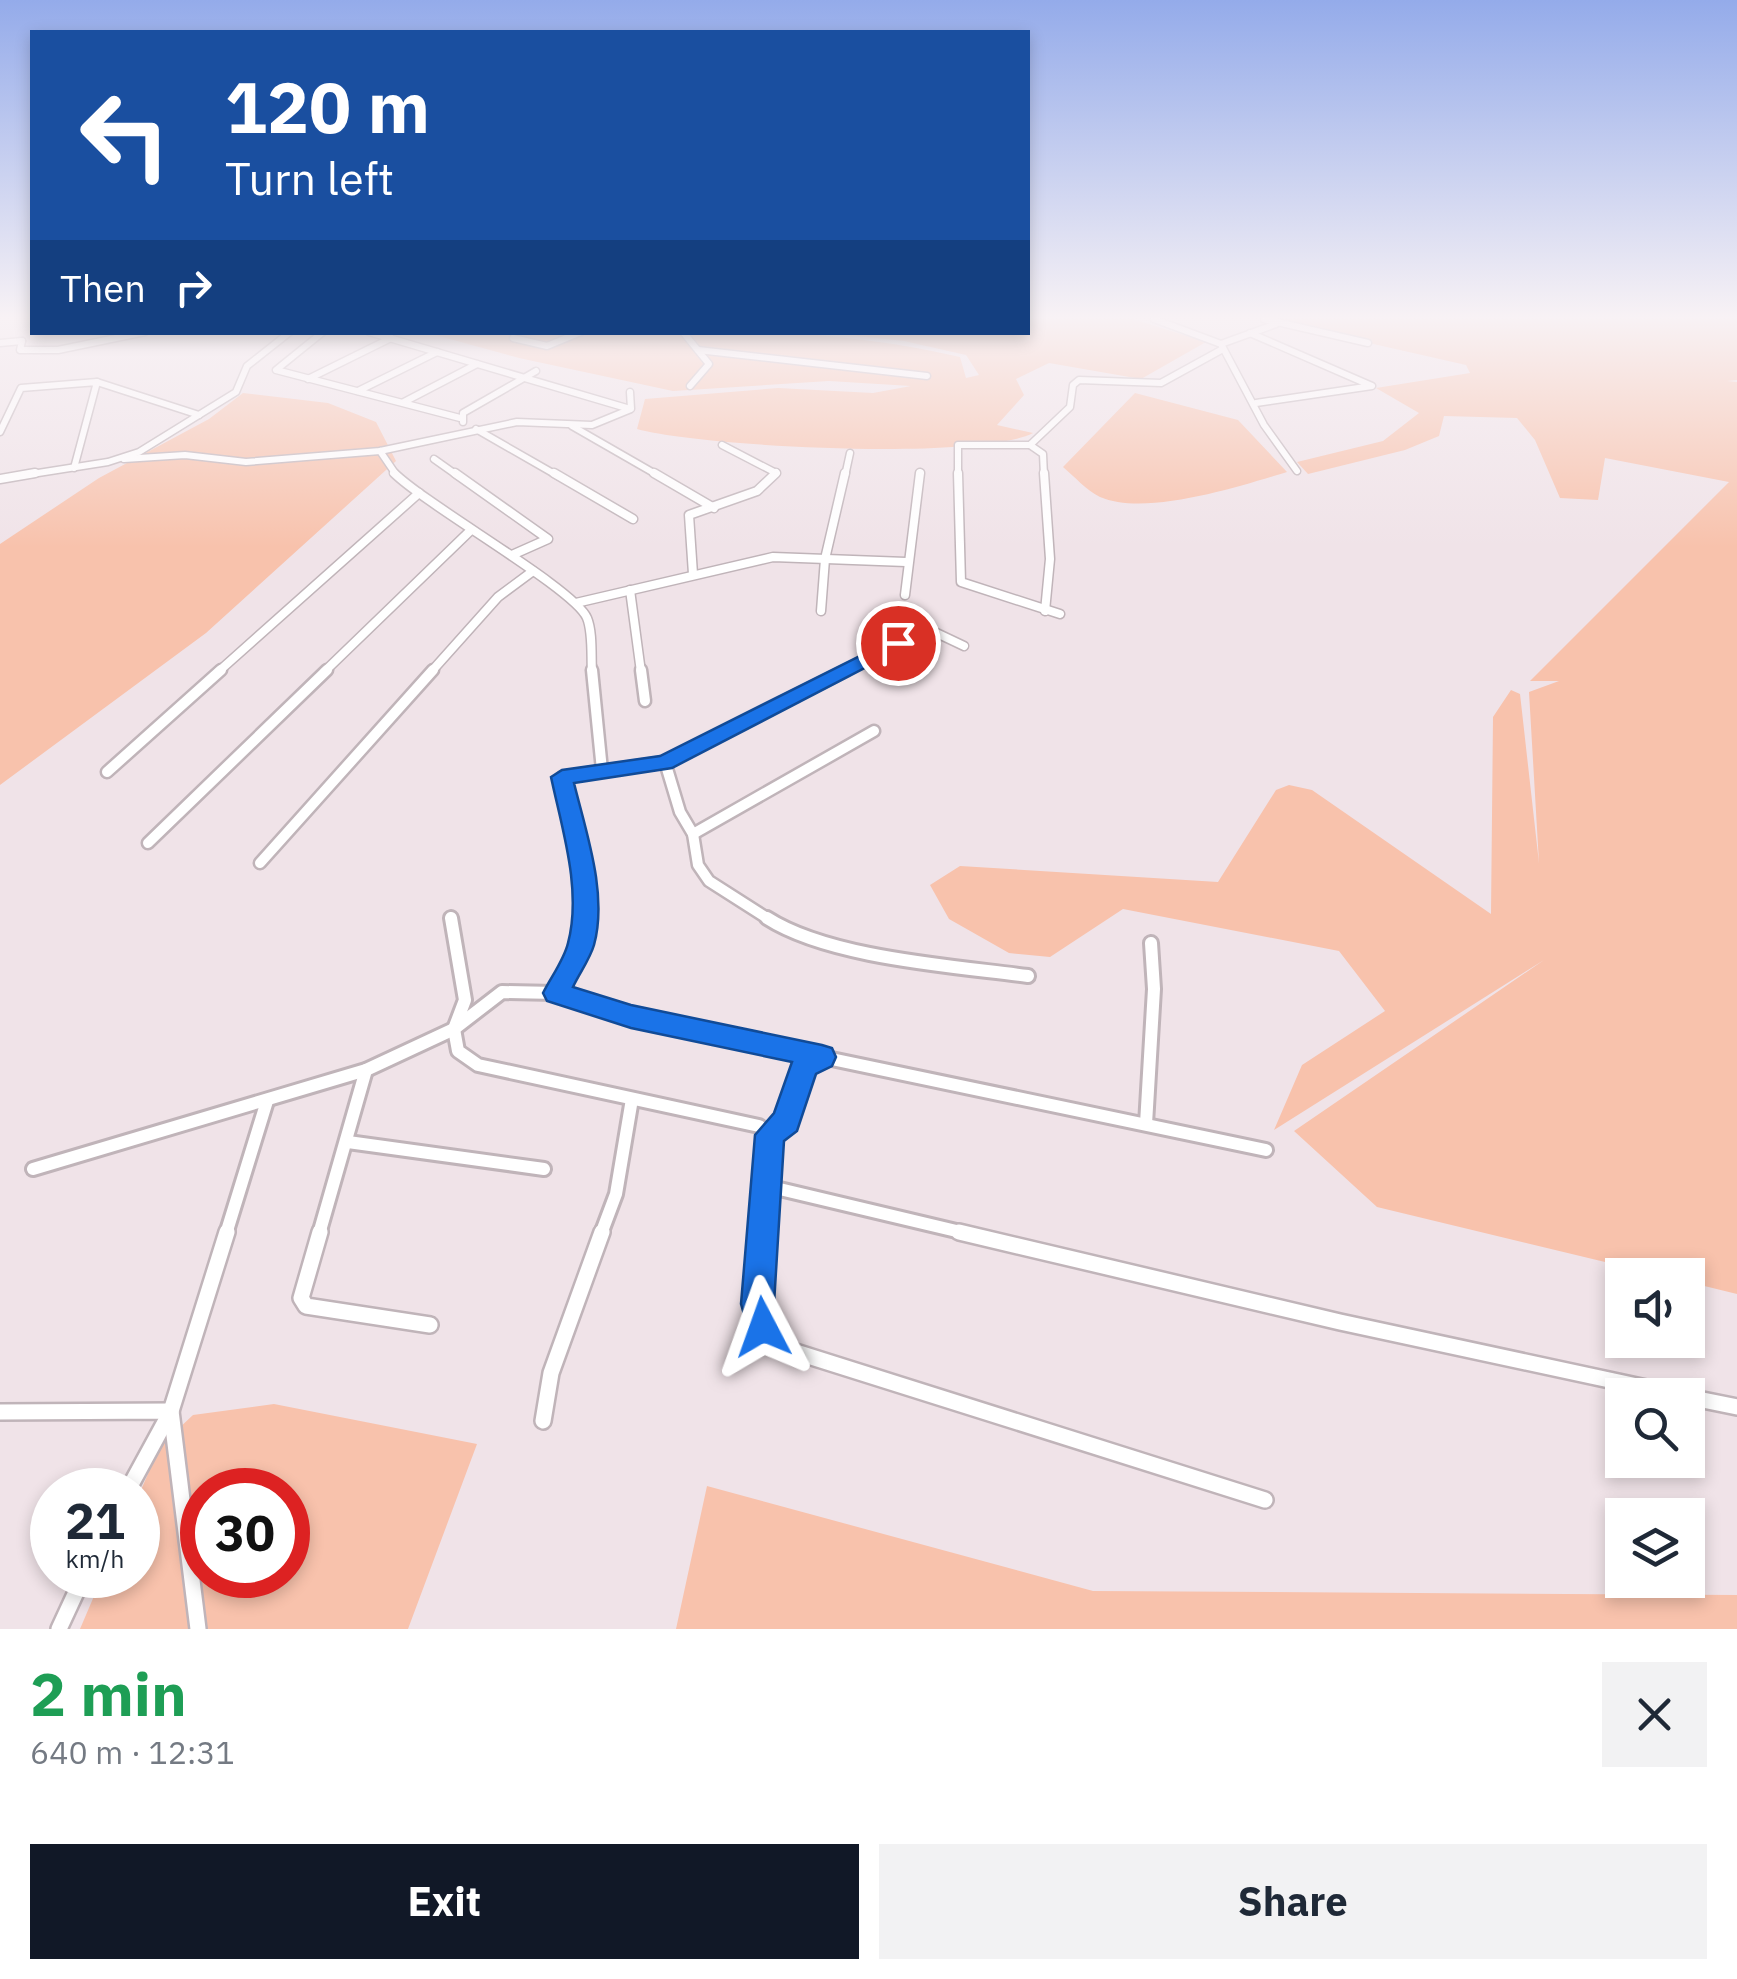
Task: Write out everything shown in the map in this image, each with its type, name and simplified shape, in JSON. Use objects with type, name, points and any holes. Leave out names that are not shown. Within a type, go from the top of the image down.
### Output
[{"type":"street","points":[[0,432],[15,395]]},
{"type":"street","points":[[74,468],[93,395]]},
{"type":"street","points":[[137,395],[199,415]]},
{"type":"street","points":[[124,458],[231,395]]},
{"type":"street","points":[[372,395],[460,418],[633,519]]},
{"type":"street","points":[[404,402],[417,395]]},
{"type":"street","points":[[460,418],[497,395]]},
{"type":"street","points":[[582,395],[630,409]]},
{"type":"street","points":[[630,395],[630,409]]},
{"type":"street","points":[[1030,445],[1070,406],[1072,395]]},
{"type":"street","points":[[1252,395],[1264,424],[1296,471]]},
{"type":"street","points":[[1256,402],[1307,395]]},
{"type":"street","points":[[0,479],[124,458],[185,455],[246,462],[380,452],[517,422],[592,425],[630,409]]},
{"type":"street","points":[[566,424],[714,508]]},
{"type":"street","points":[[693,574],[689,515],[757,492],[776,472],[722,445]]},
{"type":"street","points":[[1045,611],[1053,583],[1048,564],[1042,454],[1030,445],[958,445],[958,577],[973,588],[1045,611],[1060,614]]},
{"type":"street","points":[[380,452],[398,478],[533,570],[588,617],[602,770]]},
{"type":"street","points":[[821,611],[826,559],[850,453]]},
{"type":"street","points":[[434,459],[548,540],[512,555]]},
{"type":"street","points":[[906,595],[906,562],[920,473]]},
{"type":"street","points":[[107,772],[419,494]]},
{"type":"street","points":[[148,843],[470,530]]},
{"type":"street","points":[[576,603],[773,557],[906,562]]},
{"type":"street","points":[[260,862],[498,598],[533,570]]},
{"type":"street","points":[[630,590],[645,701]]},
{"type":"street","points":[[556,993],[581,946],[584,917],[582,867],[562,777],[665,762],[708,744],[926,628],[964,646]]},
{"type":"street","points":[[693,834],[874,731]]},
{"type":"street","points":[[665,762],[680,812],[693,834],[692,849],[709,881],[793,935],[925,963],[1028,976]]},
{"type":"street","points":[[452,918],[465,1000],[454,1028],[458,1052],[478,1065],[759,1126],[770,1135]]},
{"type":"street","points":[[1146,1124],[1154,989],[1151,943]]},
{"type":"street","points":[[33,1169],[366,1070],[454,1028],[502,992],[556,993],[631,1016],[1266,1150]]},
{"type":"street","points":[[822,1057],[804,1066],[786,1121],[770,1135],[757,1304],[763,1327],[783,1348],[1265,1500]]},
{"type":"street","points":[[366,1070],[300,1298],[306,1306],[430,1325]]},
{"type":"street","points":[[543,1421],[552,1373],[616,1194],[632,1099]]},
{"type":"street","points":[[140,1468],[171,1411],[267,1101]]},
{"type":"street","points":[[348,1142],[544,1169]]},
{"type":"street","points":[[768,1186],[1340,1322],[1605,1379]]},
{"type":"street","points":[[1705,1401],[1737,1408]]},
{"type":"street","points":[[0,1412],[171,1411]]},
{"type":"street","points":[[171,1411],[198,1629]]},
{"type":"street","points":[[59,1629],[73,1598]]},
{"type":"shaded area","points":[[240,395],[328,403],[376,422],[396,461],[206,633],[0,785],[0,544],[99,478],[209,419]]},
{"type":"shaded area","points":[[693,395],[1024,395],[997,425],[1033,433],[1003,442],[901,449],[718,441],[637,429],[645,399]]},
{"type":"shaded area","points":[[1133,395],[1143,395],[1238,420],[1287,472],[1194,497],[1142,504],[1100,497],[1063,467]]},
{"type":"shaded area","points":[[1388,395],[1737,395],[1737,1294],[1705,1286],[1705,1258],[1605,1258],[1605,1262],[1377,1207],[1294,1131],[1544,960],[1274,1130],[1302,1065],[1385,1011],[1339,951],[1123,909],[1050,957],[1009,953],[949,919],[930,885],[960,866],[1218,882],[1276,790],[1289,785],[1312,790],[1491,914],[1493,717],[1511,690],[1520,694],[1539,863],[1529,692],[1559,681],[1530,681],[1729,482],[1605,458],[1598,500],[1560,498],[1535,440],[1517,418],[1444,416],[1439,436],[1405,450],[1308,474],[1297,462],[1383,441],[1419,413]]},
{"type":"shaded area","points":[[274,1404],[477,1444],[408,1629],[80,1629],[93,1598],[160,1598],[160,1468],[151,1468],[160,1446],[193,1415]]},
{"type":"shaded area","points":[[707,1486],[1093,1591],[1605,1594],[1605,1598],[1737,1595],[1737,1629],[676,1629]]},
{"type":"route","points":[[763,1327],[757,1304],[770,1135],[786,1121],[804,1066],[822,1057],[631,1016],[556,993],[581,946],[584,917],[582,867],[562,777],[665,762],[708,744],[898,643]]}]
